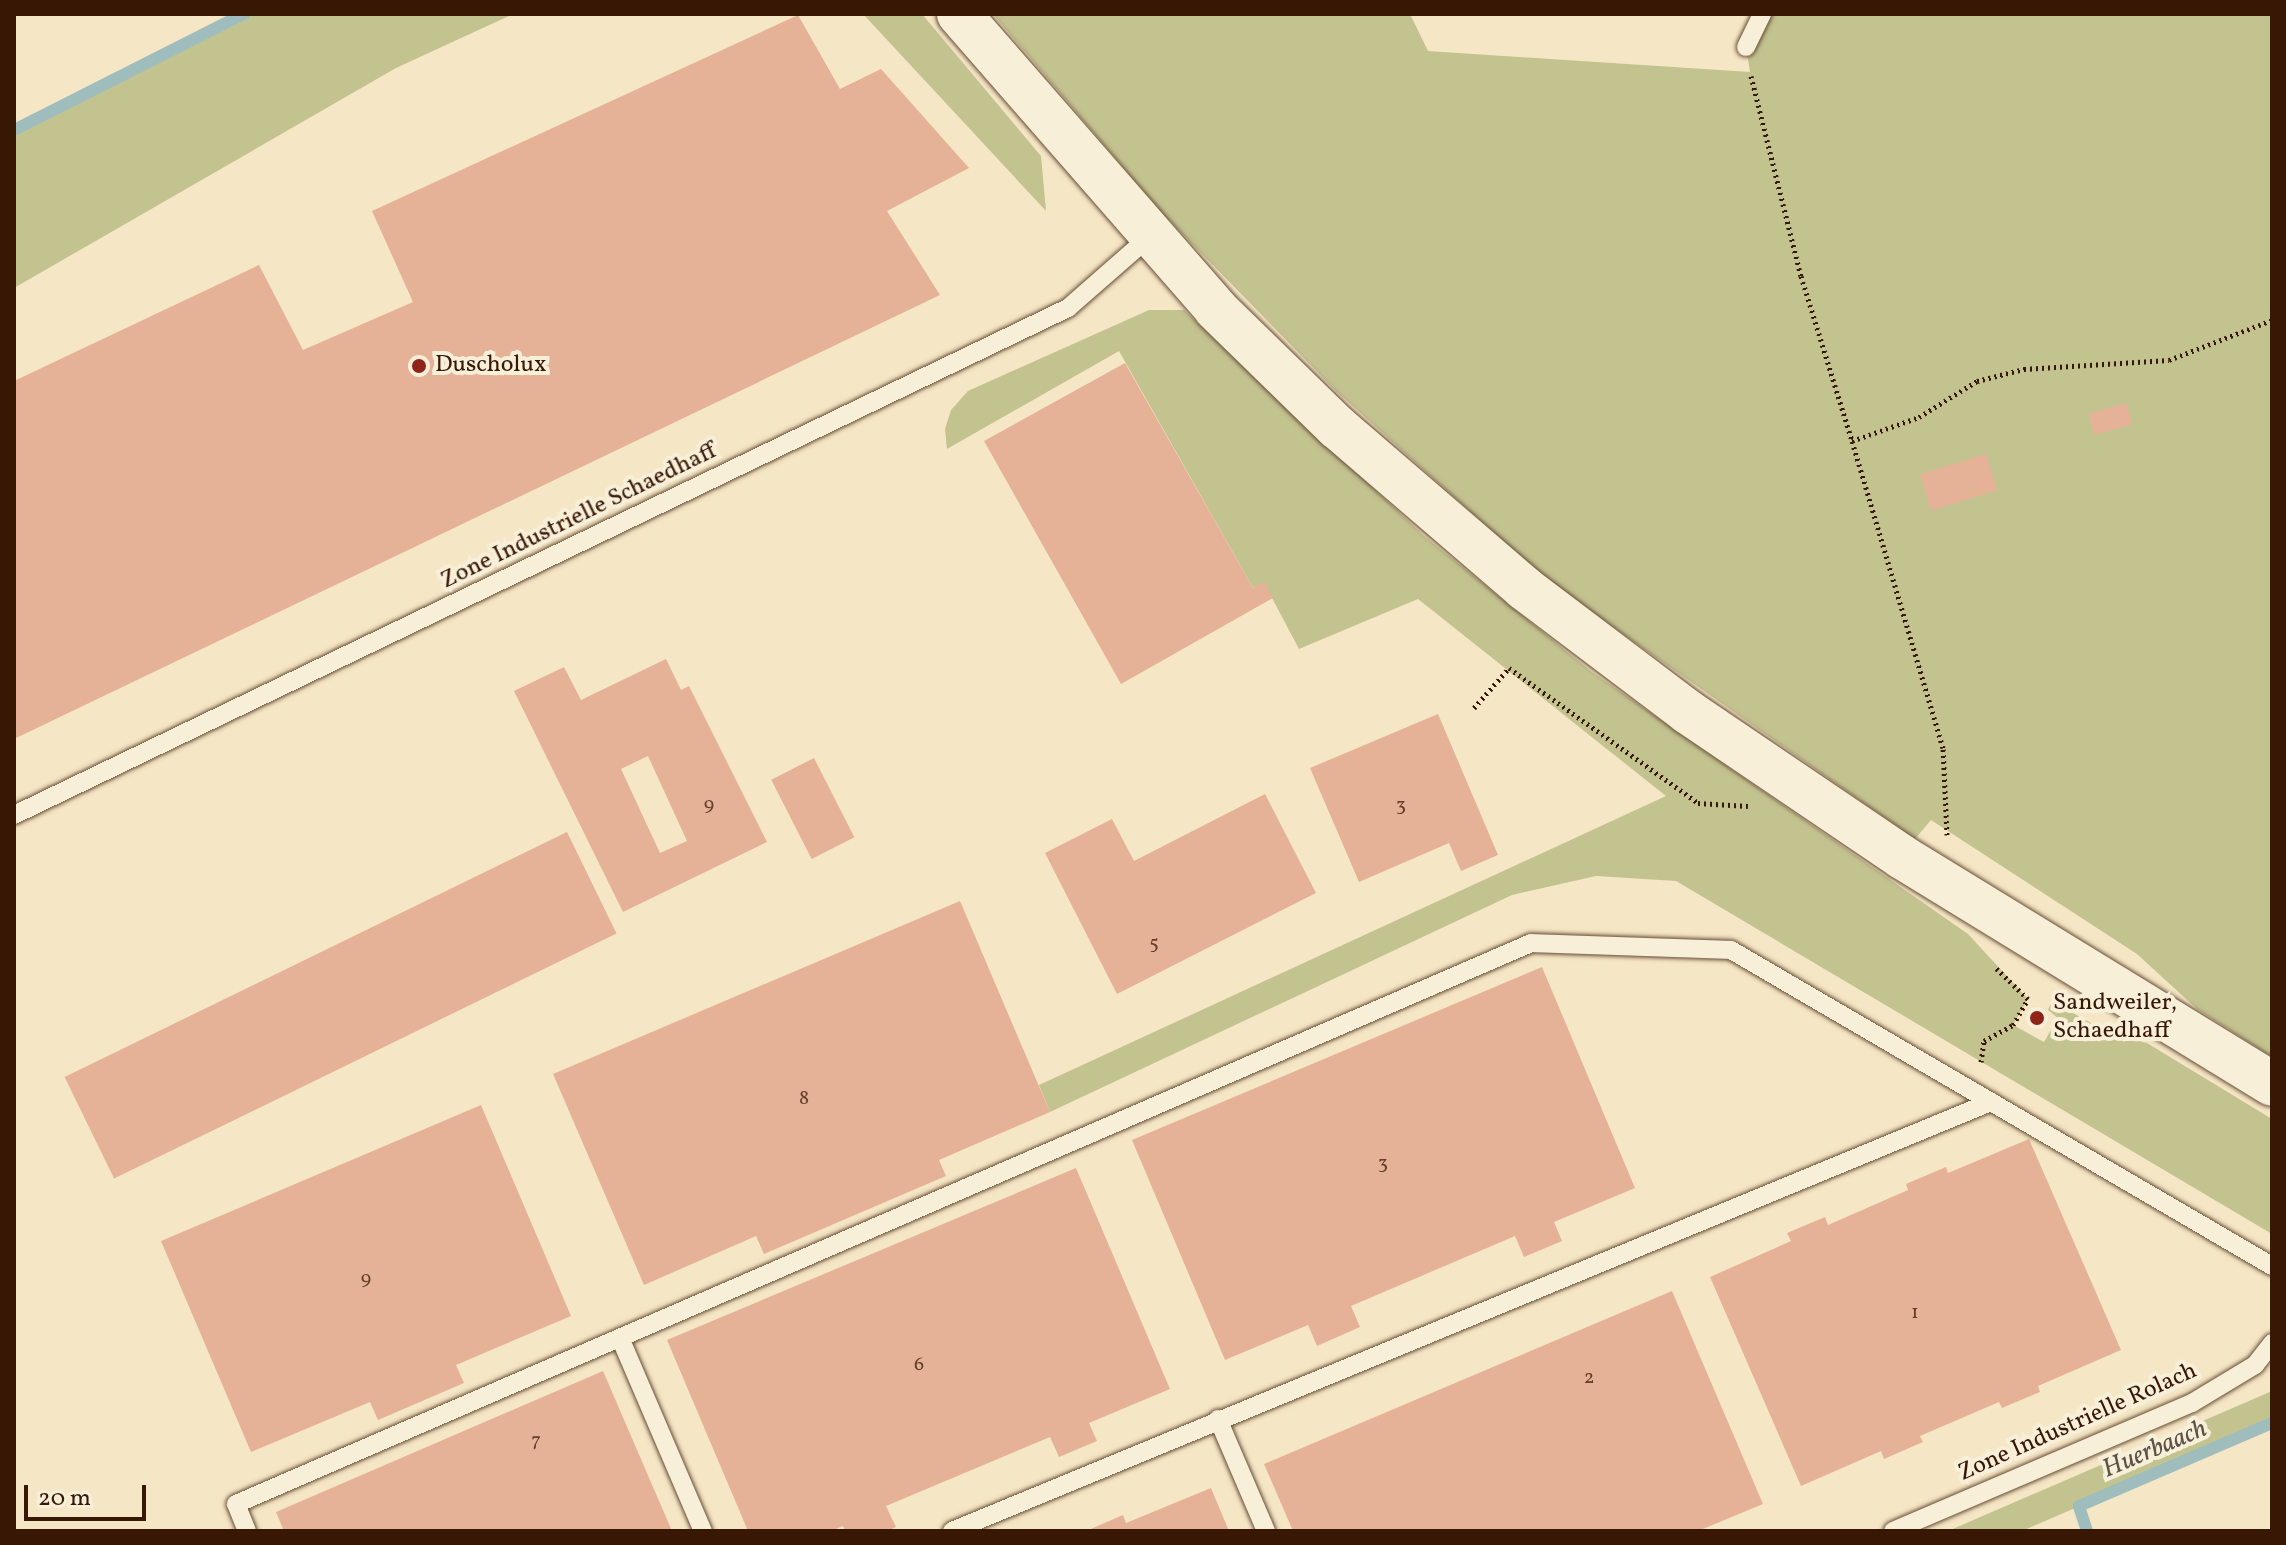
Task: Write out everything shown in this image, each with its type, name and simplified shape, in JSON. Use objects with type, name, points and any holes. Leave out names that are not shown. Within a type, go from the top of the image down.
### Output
[{"type":"main road","points":[[959,14],[1149,237],[1337,427],[1524,588],[1688,712],[1927,873],[2272,1084]]},
{"type":"lane","points":[[1746,47],[1762,14]]},
{"type":"lane","name":"Zone Industrielle Schaedhaff","points":[[14,815],[1068,308],[1149,237]]},
{"type":"lane","points":[[247,1531],[236,1504],[621,1340],[1531,943],[1731,950],[2272,1266]]},
{"type":"lane","points":[[952,1531],[1991,1102]]},
{"type":"lane","points":[[621,1340],[703,1531]]},
{"type":"lane","name":"Zone Industrielle Rolach","points":[[1893,1531],[2192,1403],[2255,1365],[2272,1343]]},
{"type":"lane","points":[[1218,1419],[1266,1531]]},
{"type":"path","points":[[1746,47],[1801,276],[1943,748],[1948,845],[1927,873]]},
{"type":"path","points":[[1852,441],[1919,417],[1977,381],[2024,369],[2169,360],[2272,320]]},
{"type":"path","points":[[1474,708],[1509,668],[1698,803],[1752,806]]},
{"type":"path","points":[[1966,1087],[1985,1055],[1984,1041],[2013,1025],[2028,999],[1985,957]]},
{"type":"green space","points":[[244,14],[513,14],[396,68],[14,288],[14,130]]},
{"type":"green space","points":[[863,14],[922,14],[1041,156],[1046,211]]},
{"type":"green space","points":[[993,14],[1410,14],[1428,51],[1750,72],[1746,47],[1762,14],[2272,14],[2272,1057],[2197,1009],[2137,954],[1931,820],[1915,839],[1549,582],[1336,391],[1162,213]]},
{"type":"green space","points":[[1149,310],[1184,310],[1423,535],[1592,672],[1968,934],[2028,999],[2013,1025],[2044,1042],[2058,1018],[2048,1010],[2052,1001],[2110,1034],[2147,1043],[2272,1119],[2272,1234],[1676,881],[1596,876],[1512,895],[1050,1112],[1039,1085],[1666,796],[1418,599],[1299,649],[1264,583],[1253,588],[1119,351],[947,449],[945,429],[951,410],[968,391]]},
{"type":"green space","points":[[2272,1391],[2272,1423],[2022,1531],[1948,1531]]},
{"type":"building","name":"Duscholux","points":[[798,15],[840,89],[881,69],[969,168],[887,211],[940,295],[14,739],[14,381],[259,265],[303,350],[413,302],[372,211]]},
{"type":"building","points":[[1125,363],[1253,588],[1264,582],[1273,598],[1121,684],[984,441]]},
{"type":"building","points":[[2126,403],[2132,424],[2095,435],[2089,414]]},
{"type":"building","points":[[1986,454],[1997,490],[1931,511],[1920,474]]},
{"type":"building","points":[[666,659],[681,690],[689,686],[767,842],[623,912],[514,691],[564,667],[581,700]],"holes":[[[648,756],[687,841],[660,853],[621,769]]]},
{"type":"building","points":[[1438,714],[1498,855],[1461,871],[1449,843],[1359,882],[1310,768]]},
{"type":"building","points":[[814,758],[854,837],[812,859],[771,780]]},
{"type":"building","points":[[1265,794],[1316,893],[1117,994],[1045,853],[1112,819],[1134,861]]},
{"type":"building","points":[[567,832],[617,934],[114,1179],[65,1077]]},
{"type":"building","points":[[960,901],[1050,1112],[939,1160],[946,1176],[764,1254],[756,1236],[644,1285],[553,1074]]},
{"type":"building","points":[[1542,967],[1635,1188],[1554,1222],[1562,1241],[1524,1257],[1515,1236],[1351,1306],[1360,1327],[1317,1346],[1308,1325],[1225,1360],[1132,1140]]},
{"type":"building","points":[[481,1105],[571,1316],[456,1365],[464,1383],[378,1420],[370,1402],[251,1452],[161,1241]]},
{"type":"building","points":[[2029,1139],[2121,1350],[2038,1386],[2040,1392],[2002,1408],[1999,1402],[1920,1436],[1923,1442],[1884,1459],[1881,1451],[1801,1486],[1710,1277],[1791,1241],[1787,1233],[1825,1217],[1828,1225],[1908,1190],[1906,1184],[1946,1167],[1948,1173]]},
{"type":"building","points":[[1076,1168],[1170,1389],[1089,1423],[1097,1441],[1059,1457],[1050,1437],[886,1506],[896,1527],[887,1531],[845,1531],[843,1526],[831,1531],[748,1531],[667,1340]]},
{"type":"building","points":[[1672,1291],[1763,1504],[1698,1531],[1293,1531],[1264,1464]]},
{"type":"building","points":[[603,1371],[672,1531],[284,1531],[276,1512]]},
{"type":"building","points":[[1211,1488],[1229,1531],[1086,1531],[1123,1515],[1126,1523]]},
{"type":"waterway","points":[[14,130],[244,14]]},
{"type":"waterway","name":"Huerbaach","points":[[2087,1531],[2079,1506],[2272,1423]]},
{"type":"place","name":"Duscholux","points":[[419,366]]},
{"type":"place","name":"Sandweiler, Schaedhaff","points":[[2037,1018]]}]
